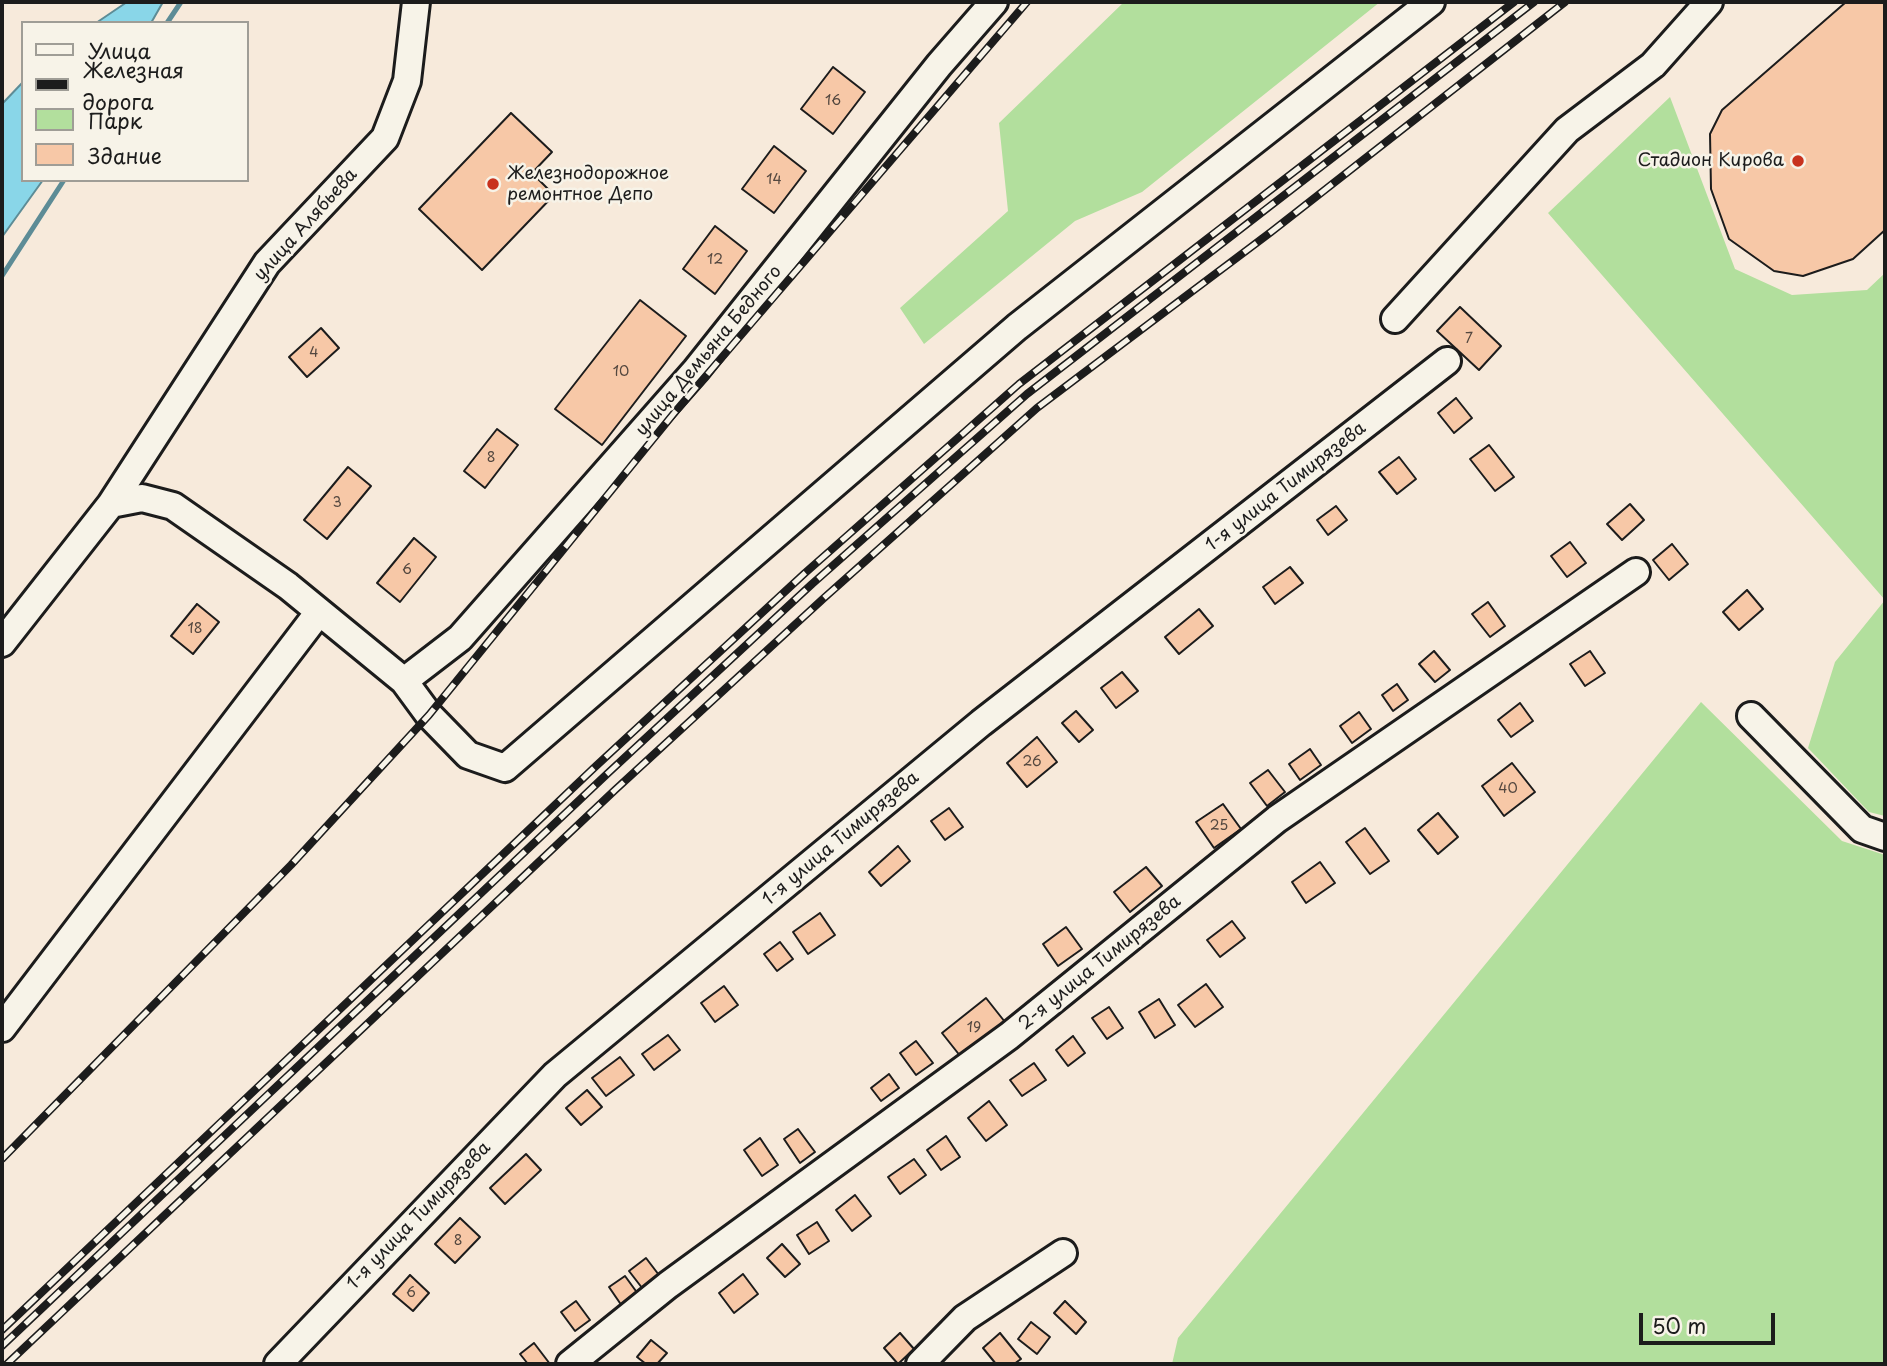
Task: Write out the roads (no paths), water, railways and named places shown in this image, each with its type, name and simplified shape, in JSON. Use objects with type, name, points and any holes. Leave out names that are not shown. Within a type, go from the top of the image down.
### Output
[{"type":"street","name":"улица Алябьева","points":[[2,643],[111,504],[267,263],[385,138],[407,81],[415,2]]},
{"type":"street","name":"улица Демьяна Бедного","points":[[404,681],[460,638],[696,370],[939,65],[994,2]]},
{"type":"street","points":[[111,504],[142,498],[173,506],[288,586],[404,681],[429,715],[468,755],[505,768],[1017,327],[1431,2]]},
{"type":"street","points":[[1395,319],[1567,130],[1653,65],[1709,2]]},
{"type":"street","name":"1-я улица Тимирязева","points":[[278,1364],[555,1075],[981,723],[1447,361]]},
{"type":"street","name":"2-я улица Тимирязева","points":[[570,1364],[668,1286],[1009,1036],[1277,819],[1636,572]]},
{"type":"street","points":[[2,1028],[319,612]]},
{"type":"street","points":[[1751,716],[1862,829],[1885,837]]},
{"type":"street","points":[[920,1364],[965,1318],[1063,1253]]},
{"type":"water","points":[[127,2],[163,2],[152,21],[99,21]]},
{"type":"water","points":[[21,84],[21,182],[42,182],[2,237],[2,104]]},
{"type":"waterway","points":[[168,21],[181,2]]},
{"type":"waterway","points":[[2,276],[63,182]]},
{"type":"railway","points":[[2,1159],[291,865],[429,715],[675,412],[1027,2]]},
{"type":"railway","points":[[2,1330],[596,766],[805,573],[1019,384],[1514,2]]},
{"type":"railway","points":[[2,1346],[607,774],[812,584],[1027,394],[1534,2]]},
{"type":"railway","points":[[7,1364],[615,790],[1037,408],[1271,232],[1565,2]]},
{"type":"place","name":"Стадион Кирова","points":[[1798,161]]},
{"type":"place","name":"Железнодорожное ремонтное Депо","points":[[493,184]]}]
